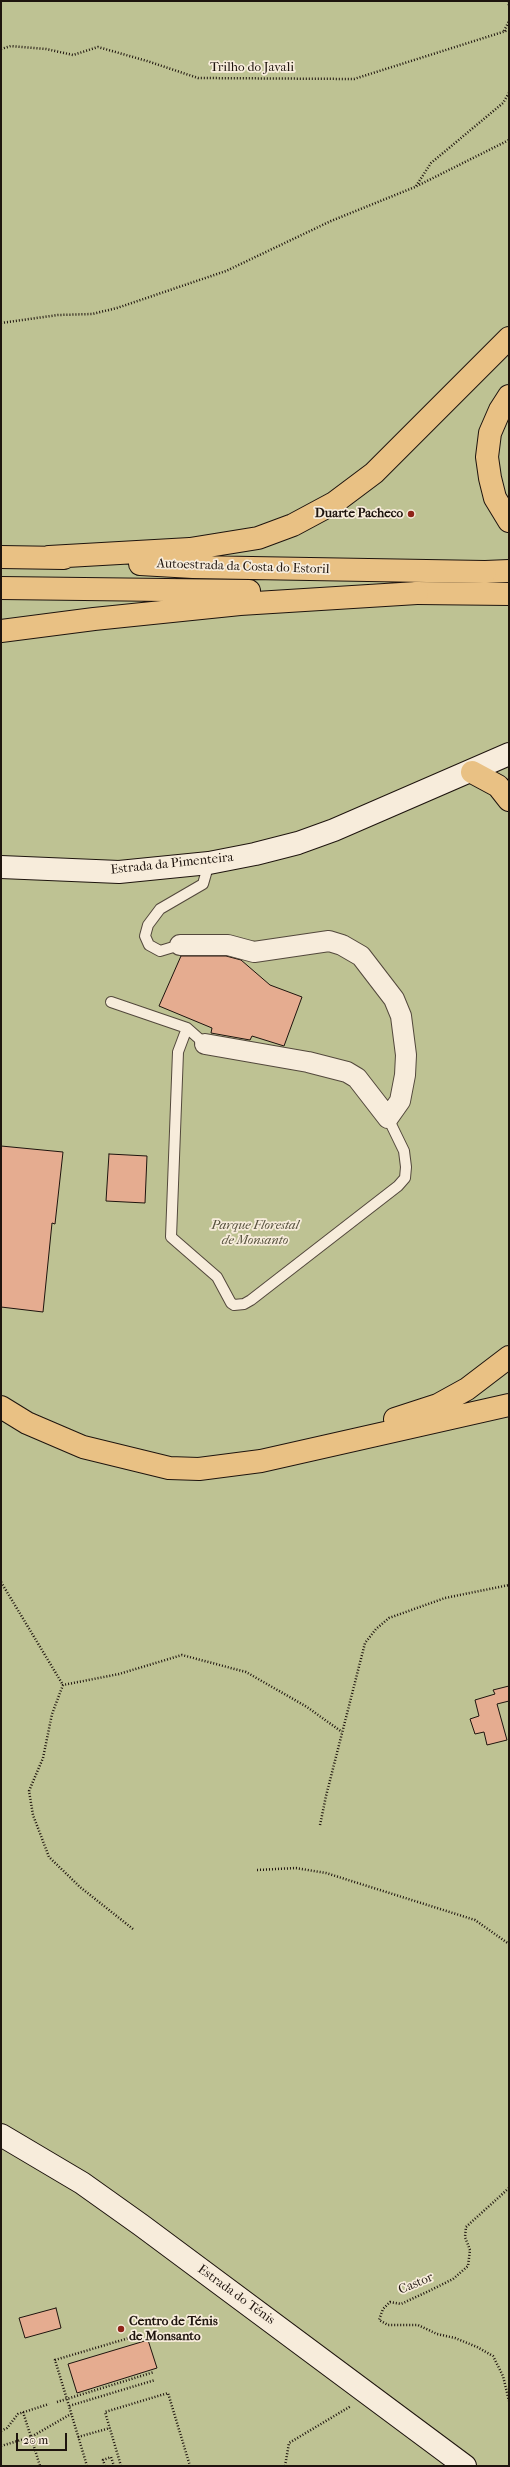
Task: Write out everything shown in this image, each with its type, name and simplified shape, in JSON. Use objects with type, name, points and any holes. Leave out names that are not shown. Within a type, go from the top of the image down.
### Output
[{"type":"highway","points":[[49,557],[190,549],[258,538],[293,525],[334,503],[374,473],[509,338]]},
{"type":"highway","points":[[467,379],[509,347]]},
{"type":"highway","points":[[509,396],[500,410],[490,433],[488,456],[490,478],[495,498],[509,521]]},
{"type":"highway","name":"Autoestrada da Costa do Estoril","points":[[1,557],[49,557],[193,567],[485,572],[509,571]]},
{"type":"highway","name":"Autoestrada da Costa do Estoril","points":[[1,588],[417,593]]},
{"type":"highway","points":[[1,631],[102,618],[216,606],[417,593],[509,594]]},
{"type":"highway","points":[[472,772],[498,786],[509,800]]},
{"type":"highway","points":[[140,1460],[181,1461],[234,1456],[357,1431],[438,1405],[467,1389],[509,1357]]},
{"type":"highway","points":[[1,1407],[27,1423],[58,1438],[83,1447],[169,1468],[199,1470],[233,1465],[358,1440],[509,1405]]},
{"type":"main road","name":"Estrada da Pimenteira","points":[[1,867],[119,872],[209,863],[298,843],[472,772],[509,754]]},
{"type":"main road","name":"Estrada do Ténis","points":[[1,2135],[88,2187],[465,2466]]},
{"type":"street","points":[[180,945],[228,945],[254,952],[329,941],[342,944],[361,956],[385,986],[401,1016],[406,1056],[405,1075],[400,1100],[388,1118],[358,1078],[348,1072],[308,1062],[205,1044]]},
{"type":"lane","points":[[180,945],[160,951],[149,945],[146,936],[148,925],[160,909],[203,884],[209,863]]},
{"type":"lane","points":[[111,1002],[187,1028],[205,1044]]},
{"type":"lane","points":[[187,1028],[178,1052],[171,1236],[217,1277],[231,1303],[234,1305],[244,1304],[251,1300],[398,1186],[405,1178],[406,1167],[404,1151],[388,1118]]},
{"type":"path","points":[[508,1],[509,6]]},
{"type":"path","points":[[503,32],[509,21]]},
{"type":"path","name":"Trilho do Javali","points":[[1,49],[11,46],[46,49],[73,55],[98,48],[147,61],[198,78],[354,78],[509,30]]},
{"type":"path","points":[[415,187],[431,163],[503,103],[509,93]]},
{"type":"path","points":[[1,324],[52,316],[92,314],[117,308],[226,271],[331,221],[415,187],[509,140]]},
{"type":"path","points":[[1,1582],[63,1685]]},
{"type":"path","points":[[320,1825],[365,1643],[376,1629],[389,1618],[445,1598],[509,1585]]},
{"type":"path","points":[[63,1685],[119,1674],[182,1655],[246,1672],[307,1707],[342,1732]]},
{"type":"path","points":[[63,1685],[52,1714],[43,1758],[29,1791],[33,1815],[50,1857],[80,1887],[133,1928]]},
{"type":"path","points":[[257,1870],[296,1868],[326,1873],[475,1920],[509,1944]]},
{"type":"path","name":"Castor","points":[[509,2188],[466,2228],[465,2238],[470,2250],[468,2266],[453,2278],[401,2304],[390,2302],[384,2309],[379,2320],[388,2325],[418,2325],[437,2334],[455,2338],[477,2347],[493,2356],[503,2376],[509,2401]]},
{"type":"path","points":[[87,2466],[55,2360],[129,2338]]},
{"type":"path","points":[[57,2402],[154,2372]]},
{"type":"path","points":[[69,2406],[155,2380]]},
{"type":"path","points":[[121,2466],[105,2412],[168,2393],[190,2466]]},
{"type":"path","points":[[1,2431],[24,2412],[49,2404]]},
{"type":"path","points":[[285,2466],[289,2443],[351,2406]]},
{"type":"path","points":[[24,2412],[40,2466]]},
{"type":"path","points":[[1,2446],[31,2437],[71,2414]]},
{"type":"path","points":[[78,2437],[110,2428]]},
{"type":"path","points":[[103,2466],[103,2460],[111,2457],[113,2464],[119,2461]]},
{"type":"green space","name":"Parque Florestal de Monsanto","points":[[1,1],[509,1],[509,2466],[1,2466]]},
{"type":"building","points":[[181,956],[226,956],[241,960],[270,985],[302,997],[284,1046],[252,1036],[250,1040],[211,1033],[212,1028],[159,1006]]},
{"type":"building","points":[[1,1146],[63,1152],[55,1224],[52,1223],[43,1312],[1,1307]]},
{"type":"building","points":[[109,1154],[147,1156],[145,1203],[106,1201]]},
{"type":"building","points":[[509,1686],[509,1701],[497,1704],[507,1740],[487,1745],[484,1732],[475,1734],[470,1719],[479,1716],[475,1700],[495,1694],[493,1690]]},
{"type":"building","points":[[56,2308],[61,2328],[25,2338],[19,2318]]},
{"type":"building","points":[[148,2340],[157,2368],[77,2393],[68,2364]]},
{"type":"place","name":"Duarte Pacheco","points":[[411,514]]},
{"type":"place","name":"Centro de Ténis de Monsanto","points":[[121,2329]]}]
